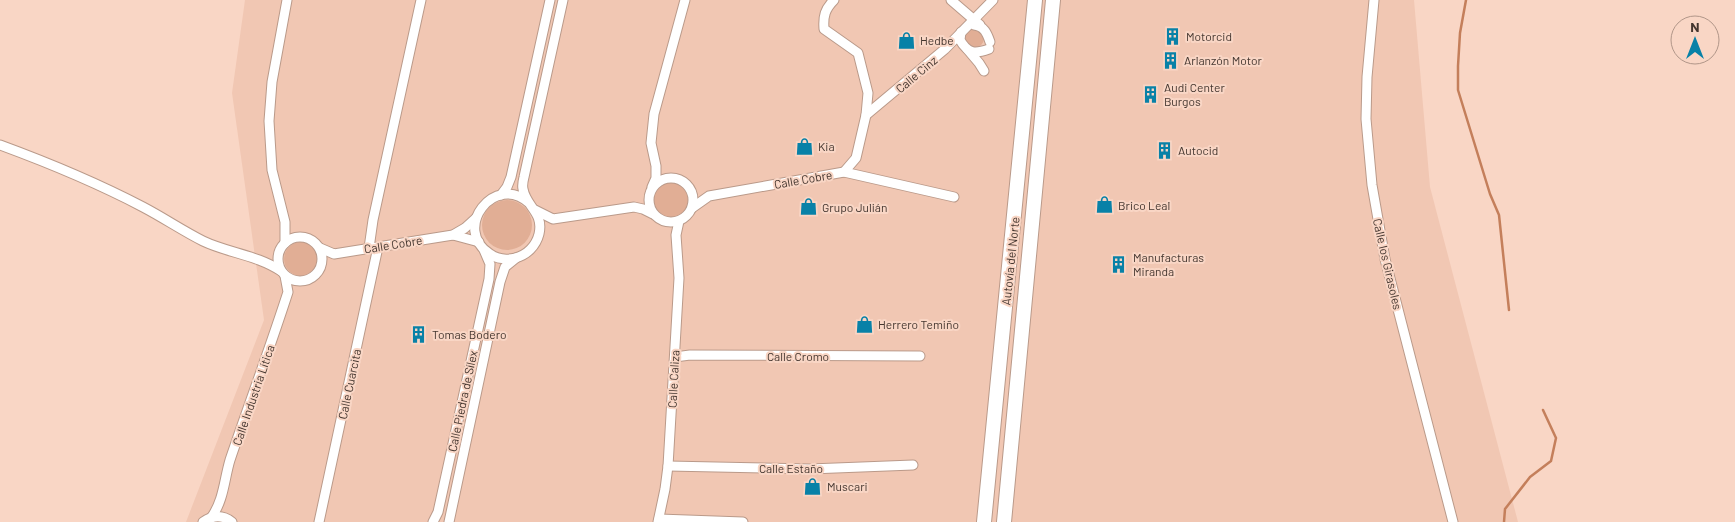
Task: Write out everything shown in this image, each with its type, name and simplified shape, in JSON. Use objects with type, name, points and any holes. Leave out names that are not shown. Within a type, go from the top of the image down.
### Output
[{"type":"highway","name":"Autovía del Norte","points":[[984,522],[1035,0]]},
{"type":"highway","name":"Autovía del Norte","points":[[1004,522],[1053,0]]},
{"type":"street","points":[[285,243],[285,222],[272,170],[269,121],[272,82],[287,0]]},
{"type":"street","name":"Calle Cuarcita","points":[[319,522],[374,247],[373,220],[421,0]]},
{"type":"street","points":[[501,195],[511,177],[550,0]]},
{"type":"street","points":[[539,234],[539,222],[535,210],[529,203],[523,189],[524,177],[562,0]]},
{"type":"street","points":[[653,214],[649,207],[650,191],[656,178],[656,166],[651,143],[654,114],[685,0]]},
{"type":"street","points":[[834,0],[824,12],[824,28],[858,53],[868,93],[866,115],[856,158],[844,172]]},
{"type":"street","points":[[951,0],[976,22]]},
{"type":"street","name":"Calle Cinz","points":[[866,115],[945,50],[963,30],[976,22],[993,0]]},
{"type":"street","name":"Calle los Girasoles","points":[[1374,0],[1367,77],[1366,119],[1372,185],[1385,259],[1453,522]]},
{"type":"street","name":"Calle Cinz","points":[[945,50],[955,45],[977,52],[990,45],[986,32],[976,22]]},
{"type":"street","points":[[963,30],[960,40],[980,63],[984,71]]},
{"type":"street","name":"Calle Cinz","points":[[868,93],[877,98],[887,98]]},
{"type":"street","points":[[0,145],[109,190],[144,207],[203,241],[268,263],[293,281],[303,282]]},
{"type":"street","points":[[656,166],[673,178],[683,181],[690,189],[693,200],[692,208],[685,217],[679,221],[664,222]]},
{"type":"street","name":"Calle Cobre","points":[[692,208],[709,196],[844,172],[954,197]]},
{"type":"street","points":[[634,207],[642,202],[661,180],[673,178]]},
{"type":"street","points":[[690,189],[709,196]]},
{"type":"street","points":[[529,203],[513,194],[501,195],[485,203],[476,218],[475,231],[481,246],[497,257],[504,259],[516,258],[530,249],[539,234],[553,219]]},
{"type":"street","points":[[535,210],[553,219],[634,207],[653,214],[664,222],[676,235]]},
{"type":"street","name":"Calle Cobre","points":[[452,235],[465,228],[476,218]]},
{"type":"street","name":"Calle Caliza","points":[[658,521],[668,466],[679,278],[676,235],[679,221]]},
{"type":"street","points":[[285,222],[294,232],[334,254],[322,265],[315,276],[288,292]]},
{"type":"street","name":"Calle Cobre","points":[[334,254],[452,235],[467,237],[481,246]]},
{"type":"street","points":[[283,274],[278,261],[278,254],[285,243],[297,237],[305,238]]},
{"type":"street","name":"Calle Piedra de Sílex","points":[[433,522],[438,512],[489,278],[490,264],[481,246]]},
{"type":"street","points":[[320,248],[322,265]]},
{"type":"street","points":[[251,257],[266,258],[278,254]]},
{"type":"street","name":"Calle Piedra de Sílex","points":[[449,522],[500,282],[505,267],[516,258]]},
{"type":"street","name":"Calle Industria Lítica","points":[[207,520],[218,508],[221,500],[228,466],[288,292],[283,274]]},
{"type":"street","name":"Calle Cromo","points":[[675,357],[920,356]]},
{"type":"street","name":"Calle Estaño","points":[[668,466],[810,469],[914,465]]},
{"type":"street","points":[[221,500],[224,512],[231,521]]},
{"type":"street","points":[[207,520],[220,517],[231,521]]},
{"type":"street","points":[[658,521],[743,522]]},
{"type":"shaded area","points":[[245,0],[1414,0],[1430,187],[1518,522],[186,522],[264,320],[232,93]]},
{"type":"shaded area","points":[[974,28],[981,31],[984,38],[981,45],[974,48],[967,45],[964,38],[967,31]]},
{"type":"shaded area","points":[[670,182],[682,188],[688,200],[682,212],[670,218],[658,212],[652,200],[658,188]]},
{"type":"shaded area","points":[[507,200],[521,204],[528,211],[532,225],[528,239],[521,246],[507,250],[493,246],[486,239],[482,225],[486,211],[493,204]]},
{"type":"shaded area","points":[[301,242],[308,243],[313,247],[317,252],[317,266],[313,271],[308,275],[301,276],[294,275],[289,271],[285,266],[284,259],[285,252],[289,247],[294,243]]},
{"type":"waterway","points":[[1466,0],[1460,33],[1458,90],[1490,194],[1499,215],[1509,310]]},
{"type":"waterway","points":[[1504,522],[1505,509],[1530,477],[1551,461],[1556,438],[1543,410]]},
{"type":"place","name":"Motorcid","points":[[1172,36]]},
{"type":"place","name":"Hedbe","points":[[906,40]]},
{"type":"place","name":"Arlanzón Motor","points":[[1170,60]]},
{"type":"place","name":"Audi Center Burgos","points":[[1150,94]]},
{"type":"place","name":"Kia","points":[[804,146]]},
{"type":"place","name":"Autocid","points":[[1164,150]]},
{"type":"place","name":"Brico Leal","points":[[1104,205]]},
{"type":"place","name":"Grupo Julián","points":[[808,207]]},
{"type":"place","name":"Manufacturas Miranda","points":[[1119,264]]},
{"type":"place","name":"Herrero Temiño","points":[[864,324]]},
{"type":"place","name":"Tomas Bodero","points":[[418,334]]},
{"type":"place","name":"Muscari","points":[[813,486]]}]
